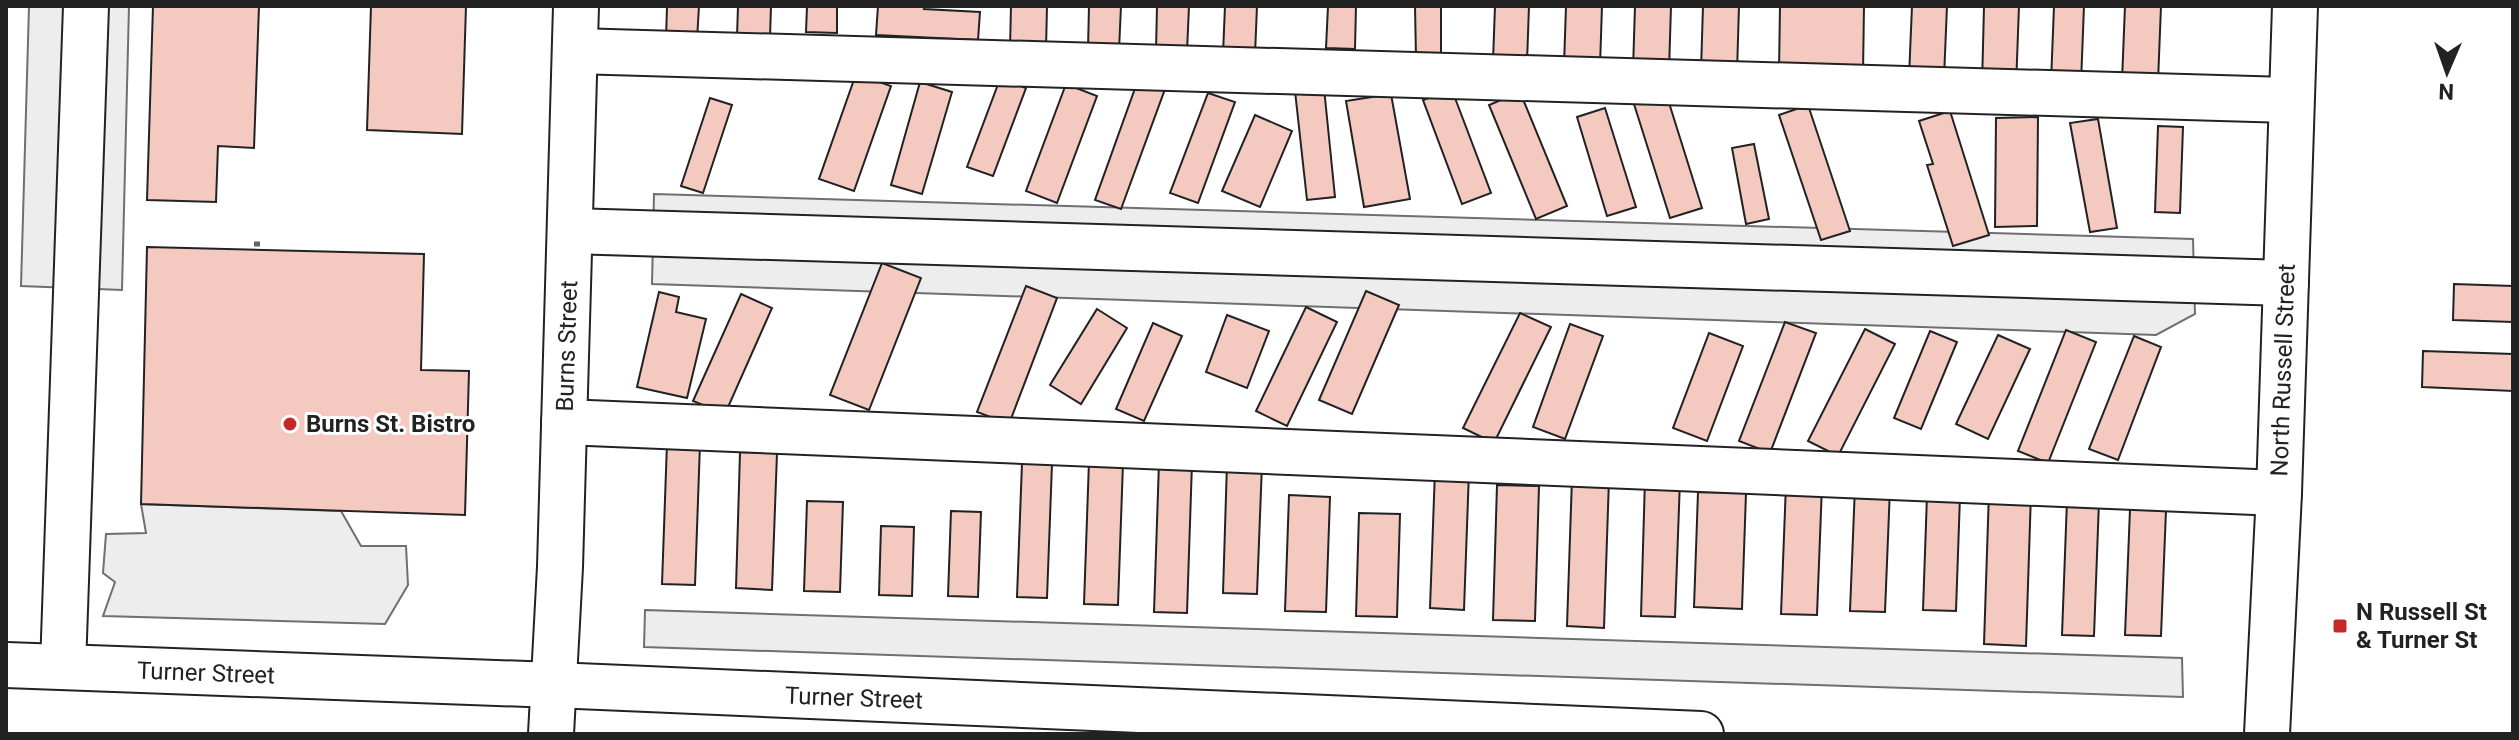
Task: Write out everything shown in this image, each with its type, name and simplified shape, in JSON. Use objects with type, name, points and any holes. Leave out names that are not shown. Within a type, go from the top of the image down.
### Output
[{"type":"street","points":[[63,667],[86,6]]},
{"type":"street","name":"Burns Street","points":[[551,734],[576,6]]},
{"type":"street","name":"North Russell Street","points":[[2267,734],[2279,493],[2295,6]]},
{"type":"street","points":[[575,51],[2291,100]]},
{"type":"street","points":[[570,231],[2286,283]]},
{"type":"street","points":[[564,422],[2279,493]]},
{"type":"street","name":"Turner Street","points":[[6,665],[554,685],[1384,727],[1701,734]]},
{"type":"path","points":[[254,244],[264,244]]},
{"type":"shaded area","points":[[29,6],[129,6],[122,290],[21,286]]},
{"type":"shaded area","points":[[654,194],[2193,239],[2195,314],[2156,335],[652,284]]},
{"type":"shaded area","points":[[141,504],[341,511],[361,546],[406,546],[408,585],[385,624],[103,616],[115,582],[103,573],[106,534],[146,533]]},
{"type":"shaded area","points":[[645,610],[2182,658],[2183,697],[644,647]]},
{"type":"building","points":[[153,6],[259,6],[254,148],[218,146],[216,202],[147,200]]},
{"type":"building","points":[[371,6],[466,6],[462,134],[367,130]]},
{"type":"building","points":[[667,6],[699,6],[697,40],[666,39]]},
{"type":"building","points":[[738,6],[771,6],[770,38],[737,37]]},
{"type":"building","points":[[807,6],[837,6],[837,33],[806,32]]},
{"type":"building","points":[[878,6],[925,6],[924,9],[980,12],[978,40],[876,35]]},
{"type":"building","points":[[1011,6],[1047,6],[1046,49],[1010,48]]},
{"type":"building","points":[[1089,6],[1121,6],[1119,50],[1088,49]]},
{"type":"building","points":[[1157,6],[1189,6],[1187,52],[1156,51]]},
{"type":"building","points":[[1225,6],[1257,6],[1255,55],[1223,54]]},
{"type":"building","points":[[1328,6],[1356,6],[1355,49],[1326,48]]},
{"type":"building","points":[[1415,6],[1441,6],[1441,58],[1416,58]]},
{"type":"building","points":[[1495,6],[1529,6],[1527,62],[1493,61]]},
{"type":"building","points":[[1566,6],[1602,6],[1600,66],[1564,65]]},
{"type":"building","points":[[1635,6],[1671,6],[1669,71],[1633,70]]},
{"type":"building","points":[[1703,6],[1739,6],[1737,72],[1701,70]]},
{"type":"building","points":[[1780,6],[1864,6],[1863,73],[1779,71]]},
{"type":"building","points":[[1912,6],[1947,6],[1944,78],[1909,77]]},
{"type":"building","points":[[1984,6],[2019,6],[2016,87],[1982,86]]},
{"type":"building","points":[[2054,6],[2084,6],[2081,83],[2051,82]]},
{"type":"building","points":[[2125,6],[2161,6],[2158,82],[2122,81]]},
{"type":"building","points":[[856,74],[891,86],[854,191],[819,179]]},
{"type":"building","points":[[1000,79],[1026,88],[993,176],[967,167]]},
{"type":"building","points":[[1138,80],[1165,89],[1121,209],[1095,200]]},
{"type":"building","points":[[920,82],[952,92],[922,194],[891,185]]},
{"type":"building","points":[[1066,84],[1097,96],[1057,203],[1026,191]]},
{"type":"building","points":[[1324,88],[1335,197],[1307,200],[1295,91]]},
{"type":"building","points":[[1452,90],[1491,193],[1462,204],[1423,100]]},
{"type":"building","points":[[1665,90],[1702,208],[1670,218],[1633,101]]},
{"type":"building","points":[[1520,92],[1567,206],[1536,219],[1489,105]]},
{"type":"building","points":[[1208,93],[1235,102],[1198,203],[1170,193]]},
{"type":"building","points":[[1391,94],[1410,199],[1364,207],[1346,101]]},
{"type":"building","points":[[710,98],[732,105],[703,193],[681,186]]},
{"type":"building","points":[[1808,105],[1850,231],[1821,240],[1779,115]]},
{"type":"building","points":[[1605,108],[1636,207],[1607,216],[1577,117]]},
{"type":"building","points":[[1950,111],[1989,235],[1953,246],[1927,165],[1933,164],[1919,121]]},
{"type":"building","points":[[1255,115],[1292,131],[1260,207],[1222,191]]},
{"type":"building","points":[[2038,117],[2037,226],[1995,227],[1996,118]]},
{"type":"building","points":[[2098,119],[2117,228],[2090,232],[2070,123]]},
{"type":"building","points":[[2158,126],[2183,127],[2180,213],[2155,212]]},
{"type":"building","points":[[1754,144],[1769,219],[1746,224],[1732,148]]},
{"type":"building","points":[[147,247],[424,254],[421,370],[469,371],[465,515],[141,504]]},
{"type":"building","points":[[882,263],[921,278],[869,410],[830,395]]},
{"type":"building","points":[[2454,284],[2513,286],[2513,322],[2453,320]]},
{"type":"building","points":[[1026,286],[1057,298],[1009,424],[977,412]]},
{"type":"building","points":[[1366,291],[1399,305],[1352,414],[1319,400]]},
{"type":"building","points":[[659,292],[679,297],[676,312],[706,319],[687,398],[637,387]]},
{"type":"building","points":[[741,294],[772,308],[725,414],[693,401]]},
{"type":"building","points":[[1306,307],[1337,322],[1287,426],[1256,411]]},
{"type":"building","points":[[1097,309],[1127,328],[1081,404],[1050,385]]},
{"type":"building","points":[[1520,313],[1551,327],[1494,443],[1463,428]]},
{"type":"building","points":[[1227,315],[1269,331],[1247,388],[1206,372]]},
{"type":"building","points":[[1785,322],[1816,333],[1770,453],[1739,441]]},
{"type":"building","points":[[1153,323],[1182,336],[1144,421],[1116,409]]},
{"type":"building","points":[[1570,324],[1603,336],[1565,439],[1533,427]]},
{"type":"building","points":[[1865,329],[1895,344],[1838,456],[1808,441]]},
{"type":"building","points":[[2066,330],[2096,342],[2048,463],[2018,451]]},
{"type":"building","points":[[1930,331],[1957,342],[1921,429],[1894,418]]},
{"type":"building","points":[[1709,333],[1743,346],[1707,441],[1673,428]]},
{"type":"building","points":[[1998,335],[2030,349],[1988,439],[1956,424]]},
{"type":"building","points":[[2134,336],[2161,347],[2118,460],[2089,449]]},
{"type":"building","points":[[2423,351],[2513,354],[2513,391],[2422,387]]},
{"type":"building","points":[[667,443],[700,444],[695,585],[662,584]]},
{"type":"building","points":[[740,452],[777,453],[772,590],[736,588]]},
{"type":"building","points":[[1089,461],[1123,463],[1118,605],[1084,604]]},
{"type":"building","points":[[1159,462],[1192,463],[1187,613],[1154,612]]},
{"type":"building","points":[[1022,463],[1052,464],[1047,598],[1017,597]]},
{"type":"building","points":[[1227,463],[1262,464],[1257,594],[1223,593]]},
{"type":"building","points":[[1435,470],[1469,471],[1464,610],[1430,608]]},
{"type":"building","points":[[1572,478],[1609,479],[1604,628],[1567,626]]},
{"type":"building","points":[[1645,479],[1680,480],[1675,617],[1641,616]]},
{"type":"building","points":[[1786,484],[1822,485],[1817,615],[1781,614]]},
{"type":"building","points":[[1497,485],[1539,486],[1535,621],[1493,620]]},
{"type":"building","points":[[1855,486],[1890,488],[1885,612],[1850,611]]},
{"type":"building","points":[[1989,491],[2031,493],[2026,646],[1984,644]]},
{"type":"building","points":[[1698,492],[1746,493],[1742,609],[1694,607]]},
{"type":"building","points":[[1289,495],[1330,497],[1326,612],[1285,611]]},
{"type":"building","points":[[1927,495],[1960,496],[1956,611],[1923,610]]},
{"type":"building","points":[[2067,500],[2099,501],[2094,636],[2062,635]]},
{"type":"building","points":[[807,501],[843,502],[840,592],[804,591]]},
{"type":"building","points":[[2130,509],[2166,510],[2161,636],[2125,635]]},
{"type":"building","points":[[951,511],[981,512],[978,597],[948,596]]},
{"type":"building","points":[[1359,513],[1400,514],[1397,617],[1356,616]]},
{"type":"building","points":[[881,526],[914,527],[912,596],[879,595]]},
{"type":"place","name":"Burns St. Bistro","points":[[290,424]]},
{"type":"place","name":"N Russell St & Turner St","points":[[2340,626]]}]
